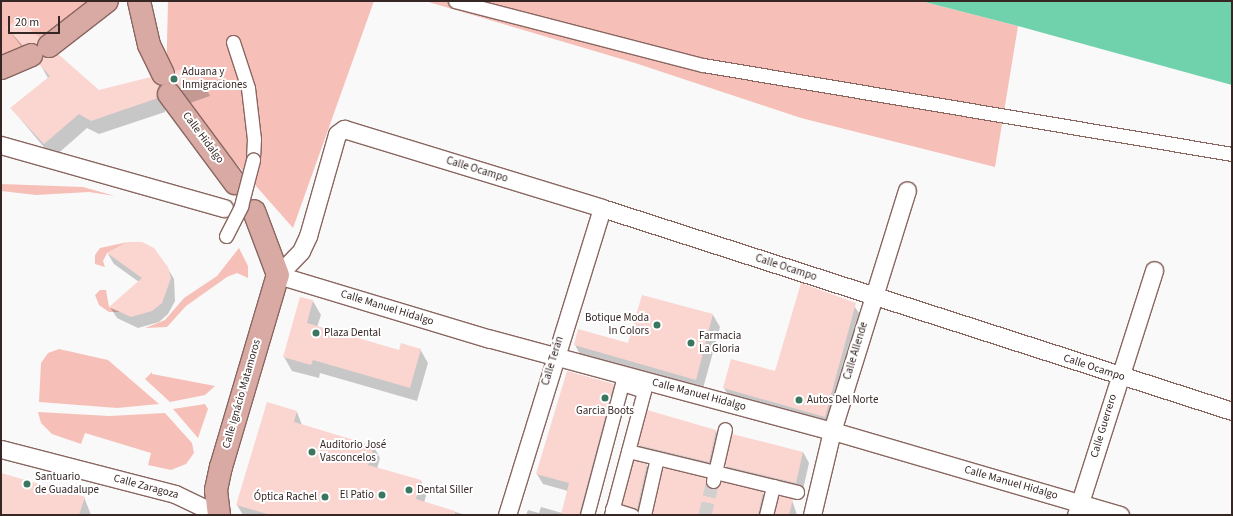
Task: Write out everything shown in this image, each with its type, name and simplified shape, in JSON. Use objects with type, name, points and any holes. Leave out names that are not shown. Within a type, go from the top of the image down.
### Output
[{"type":"main road","points":[[1,68],[40,50],[107,1]]},
{"type":"main road","name":"Calle Hidalgo","points":[[139,1],[149,45],[166,84],[235,183]]},
{"type":"main road","points":[[254,215],[278,274]]},
{"type":"main road","name":"Calle Ignácio Matamoros","points":[[219,515],[217,485],[221,467],[278,274]]},
{"type":"street","points":[[455,1],[703,65],[1232,154]]},
{"type":"street","points":[[226,236],[241,206],[253,160],[251,110],[233,42]]},
{"type":"street","name":"Calle Ocampo","points":[[339,130],[602,208],[1232,411]]},
{"type":"street","name":"Calle Ignácio Matamoros","points":[[278,274],[301,251],[308,236],[339,130]]},
{"type":"street","points":[[1,146],[224,208]]},
{"type":"street","name":"Calle Allende","points":[[812,515],[832,431],[907,190]]},
{"type":"street","name":"Calle Terán","points":[[507,515],[554,356],[602,208]]},
{"type":"street","name":"Calle Guerrero","points":[[1078,509],[1154,270]]},
{"type":"street","name":"Calle Manuel Hidalgo","points":[[278,274],[554,356],[623,380],[832,431],[1078,509],[1120,515]]},
{"type":"street","points":[[587,515],[623,380],[644,390],[611,512],[632,515]]},
{"type":"street","points":[[714,477],[726,429]]},
{"type":"street","name":"Calle Zaragoza","points":[[1,449],[175,494],[219,515]]},
{"type":"street","points":[[628,451],[657,458],[714,477],[773,486],[797,492]]},
{"type":"street","points":[[644,515],[657,458]]},
{"type":"street","points":[[766,515],[773,486]]},
{"type":"shaded area","points":[[1,1],[115,1],[1,71]]},
{"type":"shaded area","points":[[168,1],[374,1],[293,228],[166,84]]},
{"type":"shaded area","points":[[425,1],[921,1],[1018,26],[995,167],[801,118],[635,63]]},
{"type":"shaded area","points":[[921,1],[1232,1],[1232,85],[1018,26]]},
{"type":"shaded area","points":[[1,184],[83,187],[115,196],[89,192],[36,195],[1,191]]},
{"type":"shaded area","points":[[128,242],[107,253],[103,261],[105,267],[95,264],[95,255],[100,248]]},
{"type":"shaded area","points":[[239,248],[248,266],[248,278],[237,273],[227,277],[186,306],[167,327],[145,328],[165,320],[184,298],[217,276]]},
{"type":"shaded area","points":[[100,290],[106,290],[109,307],[121,312],[109,312],[99,305],[95,295]]},
{"type":"shaded area","points":[[59,349],[108,360],[159,404],[117,408],[39,402],[41,363],[48,353]]},
{"type":"shaded area","points":[[152,372],[152,374],[215,386],[205,395],[170,402],[145,379]]},
{"type":"shaded area","points":[[205,404],[208,409],[198,438],[173,409]]},
{"type":"shaded area","points":[[38,412],[109,416],[165,413],[192,443],[194,453],[186,464],[171,470],[148,465],[151,453],[85,433],[81,444],[52,434],[41,423]]},
{"type":"building","points":[[17,18],[40,38],[37,44],[22,45],[7,28]]},
{"type":"building","name":"Aduana y Inmigraciones","points":[[58,54],[99,90],[151,77],[160,86],[158,98],[91,121],[79,114],[44,144],[10,108],[50,76],[39,64],[43,57]]},
{"type":"building","points":[[196,66],[203,82],[181,90],[172,82],[175,71]]},
{"type":"building","points":[[128,242],[142,242],[154,248],[168,267],[171,278],[162,303],[152,311],[131,317],[109,307],[142,278],[107,253]]},
{"type":"building","points":[[801,283],[856,303],[825,417],[723,388],[731,359],[775,371]]},
{"type":"building","points":[[642,295],[713,314],[696,380],[574,345],[578,329],[628,343]]},
{"type":"building","name":"Plaza Dental","points":[[300,297],[313,300],[307,323],[399,350],[401,343],[421,349],[410,388],[313,360],[311,365],[283,357]]},
{"type":"building","points":[[567,371],[614,384],[579,515],[561,515],[569,483],[536,474]]},
{"type":"building","points":[[267,402],[297,411],[294,422],[374,446],[368,465],[421,480],[416,499],[455,511],[455,515],[271,515],[236,505]]},
{"type":"building","points":[[647,410],[716,430],[709,462],[638,445]]},
{"type":"building","points":[[732,434],[803,452],[796,483],[725,466]]},
{"type":"building","points":[[634,461],[647,464],[637,509],[622,504]]},
{"type":"building","points":[[663,468],[705,478],[711,489],[721,482],[763,492],[758,515],[652,515]]},
{"type":"building","name":"Santuario de Guadalupe","points":[[1,473],[85,497],[79,515],[1,515]]},
{"type":"building","points":[[779,496],[793,499],[789,515],[774,515]]},
{"type":"tunnel","points":[[705,515],[713,481]]},
{"type":"place","name":"Aduana y Inmigraciones","points":[[174,79]]},
{"type":"place","name":"Botique Moda In Colors","points":[[657,325]]},
{"type":"place","name":"Plaza Dental","points":[[316,333]]},
{"type":"place","name":"Farmacia La Gloria","points":[[691,343]]},
{"type":"place","name":"Garcia Boots","points":[[605,398]]},
{"type":"place","name":"Autos Del Norte","points":[[799,400]]},
{"type":"place","name":"Auditorio José Vasconcelos","points":[[312,452]]},
{"type":"place","name":"Santuario de Guadalupe","points":[[27,484]]},
{"type":"place","name":"Dental Siller","points":[[409,490]]},
{"type":"place","name":"El Patio","points":[[382,495]]},
{"type":"place","name":"Óptica Rachel","points":[[325,497]]}]
